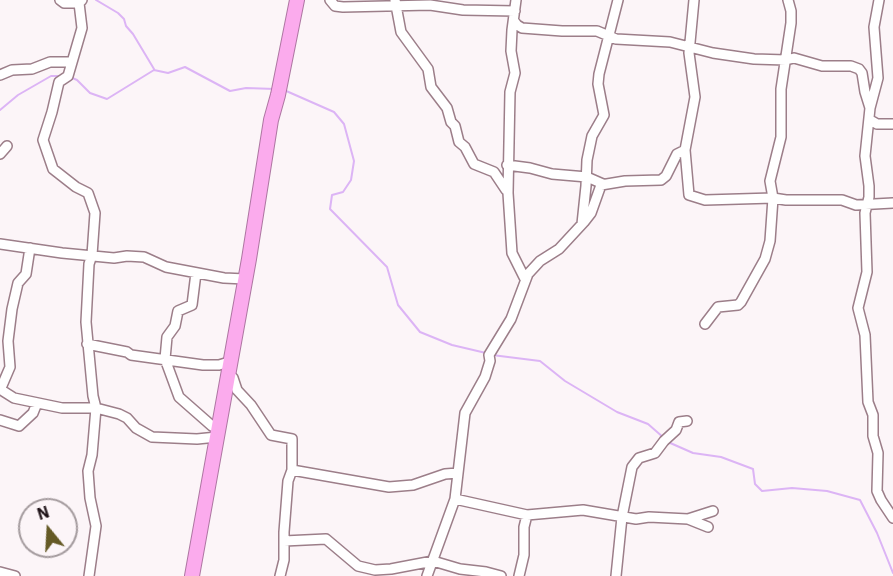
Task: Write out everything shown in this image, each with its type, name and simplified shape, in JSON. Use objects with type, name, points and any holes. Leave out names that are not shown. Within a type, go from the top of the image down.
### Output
[{"type":"highway","points":[[192,576],[271,120],[297,0]]},
{"type":"street","points":[[60,0],[64,3],[81,1],[82,27],[68,76],[59,82],[43,140],[55,170],[89,195],[95,213],[87,298],[87,344],[96,408],[92,455],[88,471],[90,498],[96,526],[89,576]]},
{"type":"street","points":[[330,0],[335,6],[343,7],[395,4],[430,5],[514,16]]},
{"type":"street","points":[[516,0],[512,30],[515,73],[510,92],[507,165],[512,253],[525,279]]},
{"type":"street","points":[[582,224],[587,160],[592,136],[604,115],[598,81],[618,0]]},
{"type":"street","points":[[694,0],[690,67],[695,97],[685,150],[689,195],[705,200],[773,198],[786,201],[842,200],[856,205],[893,203]]},
{"type":"street","points":[[705,324],[718,307],[740,304],[757,276],[770,241],[773,198],[770,181],[781,137],[781,89],[791,23],[788,0]]},
{"type":"street","points":[[879,0],[874,27],[879,64],[878,78],[870,108],[866,156],[870,186],[865,213],[867,272],[858,308],[865,335],[868,402],[873,415],[873,436],[878,453],[878,491],[893,518]]},
{"type":"street","points":[[395,4],[401,32],[426,66],[431,87],[447,108],[459,141],[474,164],[495,171],[508,193]]},
{"type":"street","points":[[514,16],[518,26],[522,28],[597,31],[626,40],[670,42],[713,53],[754,59],[794,58],[822,66],[851,66],[859,69],[865,81],[865,92],[870,108]]},
{"type":"street","points":[[0,75],[12,70],[32,69],[50,62],[72,62]]},
{"type":"street","points":[[870,120],[877,124],[893,124]]},
{"type":"street","points":[[0,154],[7,146]]},
{"type":"street","points":[[507,165],[552,174],[587,177],[603,184],[661,180],[666,176],[677,154],[685,150]]},
{"type":"street","points":[[427,576],[455,499],[465,413],[485,377],[490,361],[489,355],[511,320],[525,279],[534,265],[560,249],[582,224],[591,213],[603,184]]},
{"type":"street","points":[[0,244],[114,258],[144,257],[166,267],[245,279]]},
{"type":"street","points":[[30,248],[26,274],[18,283],[12,309],[8,341],[10,368],[1,388],[14,398],[73,409],[96,408],[124,416],[136,428],[152,437],[197,439],[218,433],[179,397],[165,359],[167,337],[175,326],[178,311],[193,304],[196,273]]},
{"type":"street","points":[[87,344],[127,352],[131,355],[229,367],[237,390],[251,405],[271,435],[291,439],[284,560],[280,576]]},
{"type":"street","points":[[0,420],[19,426],[33,412],[37,403]]},
{"type":"street","points":[[616,576],[622,517],[628,481],[634,464],[639,458],[655,453],[676,430],[679,422],[687,421]]},
{"type":"street","points":[[291,470],[389,487],[413,485],[445,474],[458,473]]},
{"type":"street","points":[[455,499],[528,515],[583,510],[622,517],[688,519],[713,511]]},
{"type":"street","points":[[519,576],[524,555],[524,527],[528,515]]},
{"type":"street","points":[[688,519],[708,527]]},
{"type":"street","points":[[284,541],[326,540],[358,566],[362,576]]},
{"type":"street","points":[[358,566],[382,570],[433,561],[460,569],[501,576]]},
{"type":"waterway","points":[[96,0],[124,19],[126,26],[154,69]]},
{"type":"waterway","points":[[70,77],[77,80],[90,93],[107,99],[154,70],[168,73],[185,67],[230,91],[246,88],[275,89]]},
{"type":"waterway","points":[[0,110],[18,95],[51,76],[62,76]]},
{"type":"waterway","points":[[284,90],[334,112],[344,124],[354,161],[351,180],[343,192],[332,195],[330,209],[387,267],[398,305],[420,332],[452,345],[486,353]]},
{"type":"waterway","points":[[492,355],[540,361],[565,381],[617,412],[648,424],[664,438]]},
{"type":"waterway","points":[[668,442],[693,453],[721,457],[753,469],[755,484],[762,491],[792,488],[827,491],[860,500],[877,533],[893,573]]}]
